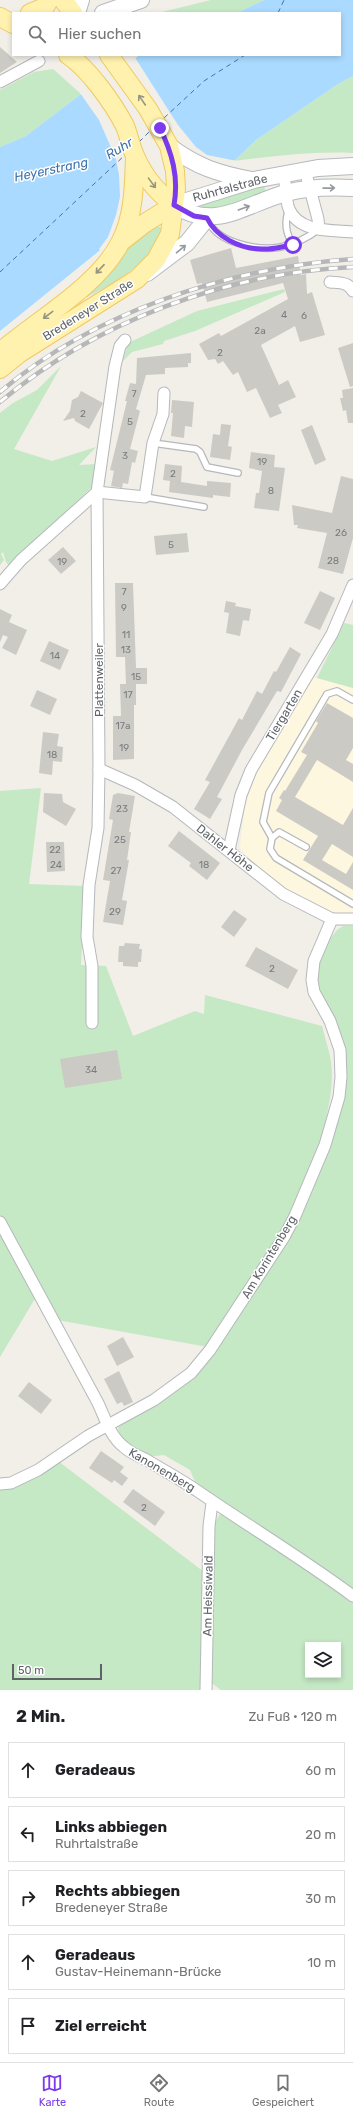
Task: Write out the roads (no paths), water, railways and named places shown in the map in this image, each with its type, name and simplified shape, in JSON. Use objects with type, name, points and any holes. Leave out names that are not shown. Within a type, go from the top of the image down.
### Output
[{"type":"main road","points":[[34,12],[38,11],[50,0]]},
{"type":"main road","points":[[64,0],[72,12]]},
{"type":"main road","points":[[77,12],[81,0]]},
{"type":"main road","points":[[107,12],[133,5]]},
{"type":"main road","name":"Bredeneyer Straße","points":[[0,369],[20,353],[137,279],[156,260],[170,234],[175,208],[176,189],[175,171],[168,146],[120,62],[111,56]]},
{"type":"main road","points":[[74,57],[120,117],[129,137],[135,157],[157,190],[175,208],[145,223],[120,243]]},
{"type":"main road","points":[[168,146],[199,165],[228,175],[254,180]]},
{"type":"main road","name":"Bredeneyer Straße","points":[[0,352],[78,291],[99,271],[120,243],[131,212],[135,157]]},
{"type":"main road","name":"Ruhrtalstraße","points":[[175,208],[197,197],[254,180],[305,170],[348,166]]},
{"type":"main road","name":"Ruhrtalstraße","points":[[175,208],[194,216],[207,218],[228,214],[286,193],[310,189],[351,188]]},
{"type":"main road","points":[[137,279],[166,260],[187,243],[207,218]]},
{"type":"street","points":[[0,82],[39,61]]},
{"type":"street","points":[[305,170],[318,218],[319,229]]},
{"type":"street","points":[[284,174],[289,209],[300,222],[319,229],[353,232]]},
{"type":"street","points":[[330,282],[342,283],[350,286],[353,291]]},
{"type":"street","name":"Plattenweiler","points":[[92,1023],[92,966],[87,938],[89,885],[98,828],[97,492],[115,366],[120,346],[125,340]]},
{"type":"street","points":[[0,584],[21,560],[97,492],[145,497],[153,443],[163,414],[164,393]]},
{"type":"street","name":"Tiergarten","points":[[229,850],[241,795],[251,770],[332,634],[353,585]]},
{"type":"street","name":"Dahler Höhe","points":[[99,768],[135,785],[173,807],[283,894],[332,919],[353,919]]},
{"type":"street","name":"Am Korintenberg","points":[[0,1484],[11,1483],[38,1470],[88,1436],[154,1400],[191,1373],[210,1350],[284,1237],[295,1216],[326,1139],[339,1097],[341,1077],[340,1050],[336,1036],[314,992],[312,980],[314,961],[332,919]]},
{"type":"street","name":"Kanonenberg","points":[[0,1222],[98,1403],[108,1426],[115,1438],[124,1448],[200,1492],[212,1503],[252,1526],[353,1596]]},
{"type":"street","name":"Am Heissiwald","points":[[206,1690],[209,1526],[212,1503]]},
{"type":"lane","points":[[289,209],[286,220],[286,228],[293,245]]},
{"type":"lane","points":[[207,218],[211,226],[223,237],[250,247],[268,249],[293,245],[307,239],[319,229]]},
{"type":"lane","points":[[153,443],[196,449],[200,452],[206,467],[238,472]]},
{"type":"lane","points":[[145,497],[204,507]]},
{"type":"lane","points":[[272,838],[263,822],[270,793],[327,694],[337,691],[353,700]]},
{"type":"lane","points":[[306,847],[279,832],[272,838],[270,849],[276,858],[353,904]]},
{"type":"water","points":[[264,0],[353,0],[353,76],[338,84],[256,140],[234,161],[99,251],[0,331],[0,147],[26,136],[81,94],[138,56],[341,56],[341,12],[239,12]]},
{"type":"railway","points":[[0,392],[37,363],[78,338],[121,317],[166,298],[259,272],[306,264],[353,259]]},
{"type":"railway","points":[[0,402],[38,373],[78,348],[121,325],[166,306],[212,291],[258,279],[306,271],[353,267]]},
{"type":"water label","name":"Ruhr","points":[[119,148]]},
{"type":"water label","name":"Heyerstrang","points":[[51,169]]}]
